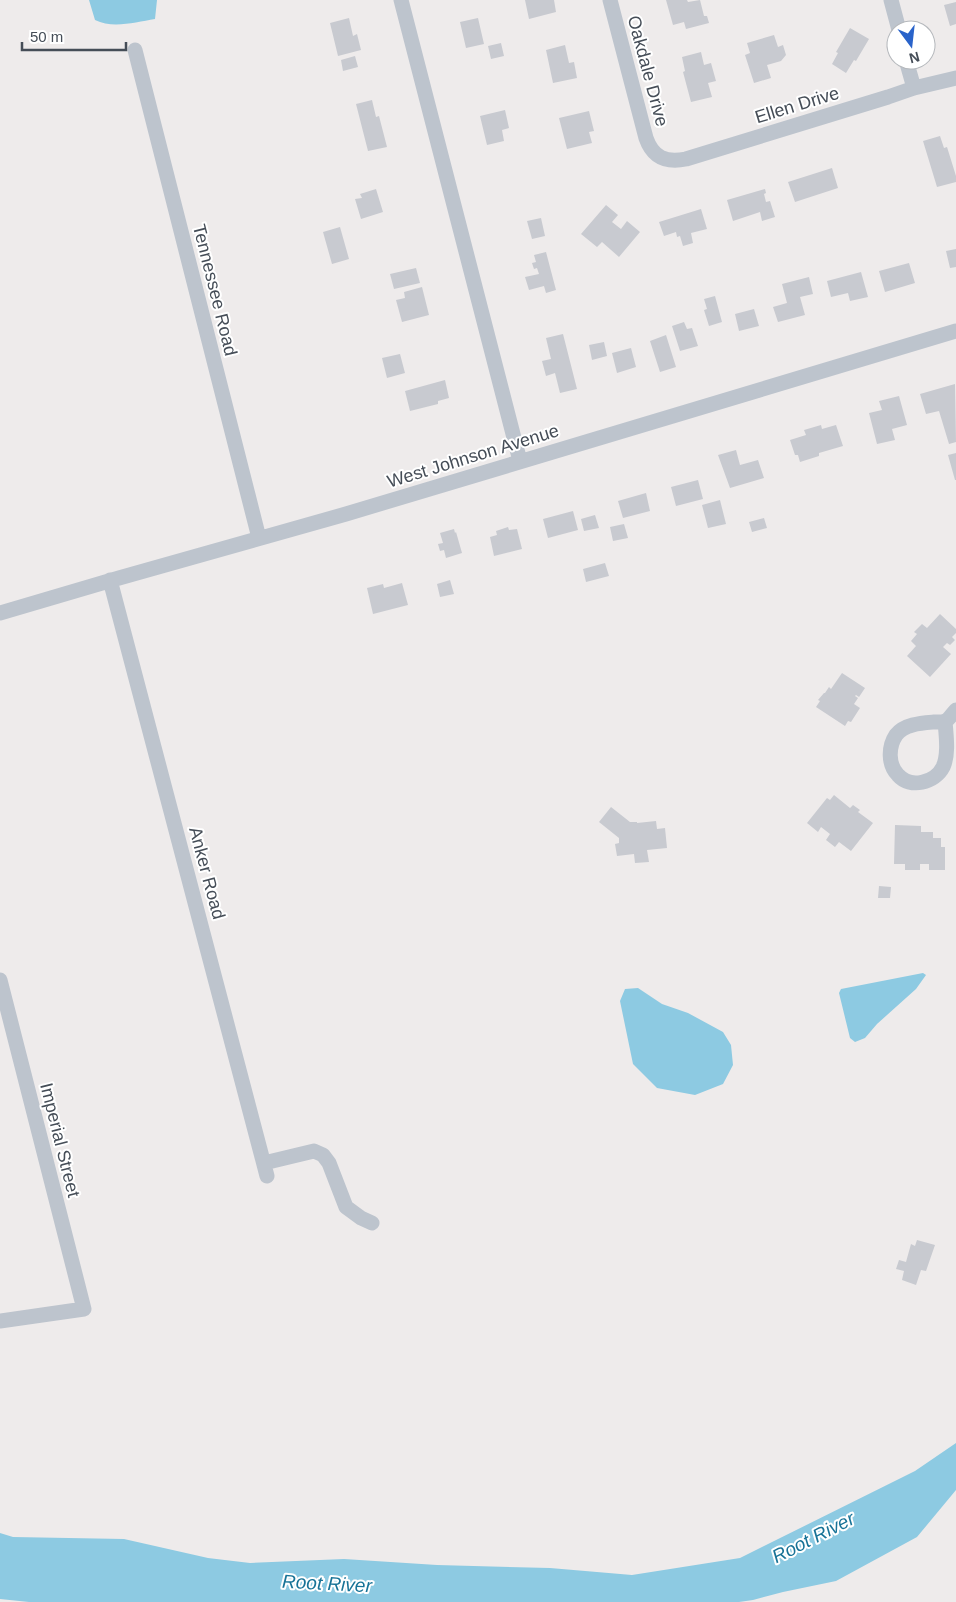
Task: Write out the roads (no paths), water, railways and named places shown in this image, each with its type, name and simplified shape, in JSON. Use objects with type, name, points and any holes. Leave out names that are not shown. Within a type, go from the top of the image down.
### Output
[{"type":"street","points":[[401,0],[520,461]]},
{"type":"street","name":"Oakdale Drive","points":[[610,0],[646,138],[652,150]]},
{"type":"street","points":[[891,0],[896,20]]},
{"type":"street","name":"Tennessee Road","points":[[135,50],[259,538]]},
{"type":"street","points":[[909,70],[914,88]]},
{"type":"street","name":"Ellen Drive","points":[[652,150],[656,156],[669,160],[686,159],[888,98],[914,88],[956,78]]},
{"type":"street","name":"West Johnson Avenue","points":[[0,613],[956,331]]},
{"type":"street","name":"Anker Road","points":[[110,580],[265,1169],[314,1150],[323,1155],[328,1163],[346,1207],[361,1218],[372,1223]]},
{"type":"street","points":[[945,721],[946,750],[944,766],[937,776],[924,783],[908,781],[898,775],[891,763],[890,753],[896,734],[909,726],[945,721],[956,710]]},
{"type":"street","name":"Imperial Street","points":[[0,980],[84,1309],[0,1320]]},
{"type":"water","points":[[89,0],[157,0],[155,19],[125,24],[102,23],[95,20]]},
{"type":"water","points":[[923,973],[926,975],[916,989],[877,1024],[865,1038],[855,1042],[850,1038],[839,993],[841,989]]},
{"type":"water","points":[[638,988],[662,1004],[688,1013],[723,1032],[731,1045],[733,1065],[723,1084],[695,1095],[657,1088],[633,1064],[620,1001],[625,989]]},
{"type":"water","name":"Root River","points":[[956,1443],[956,1490],[917,1537],[836,1581],[753,1600],[739,1602],[29,1602],[0,1599],[0,1533],[13,1537],[124,1539],[208,1558],[250,1563],[344,1559],[437,1565],[550,1568],[632,1575],[740,1558],[915,1471]]}]
